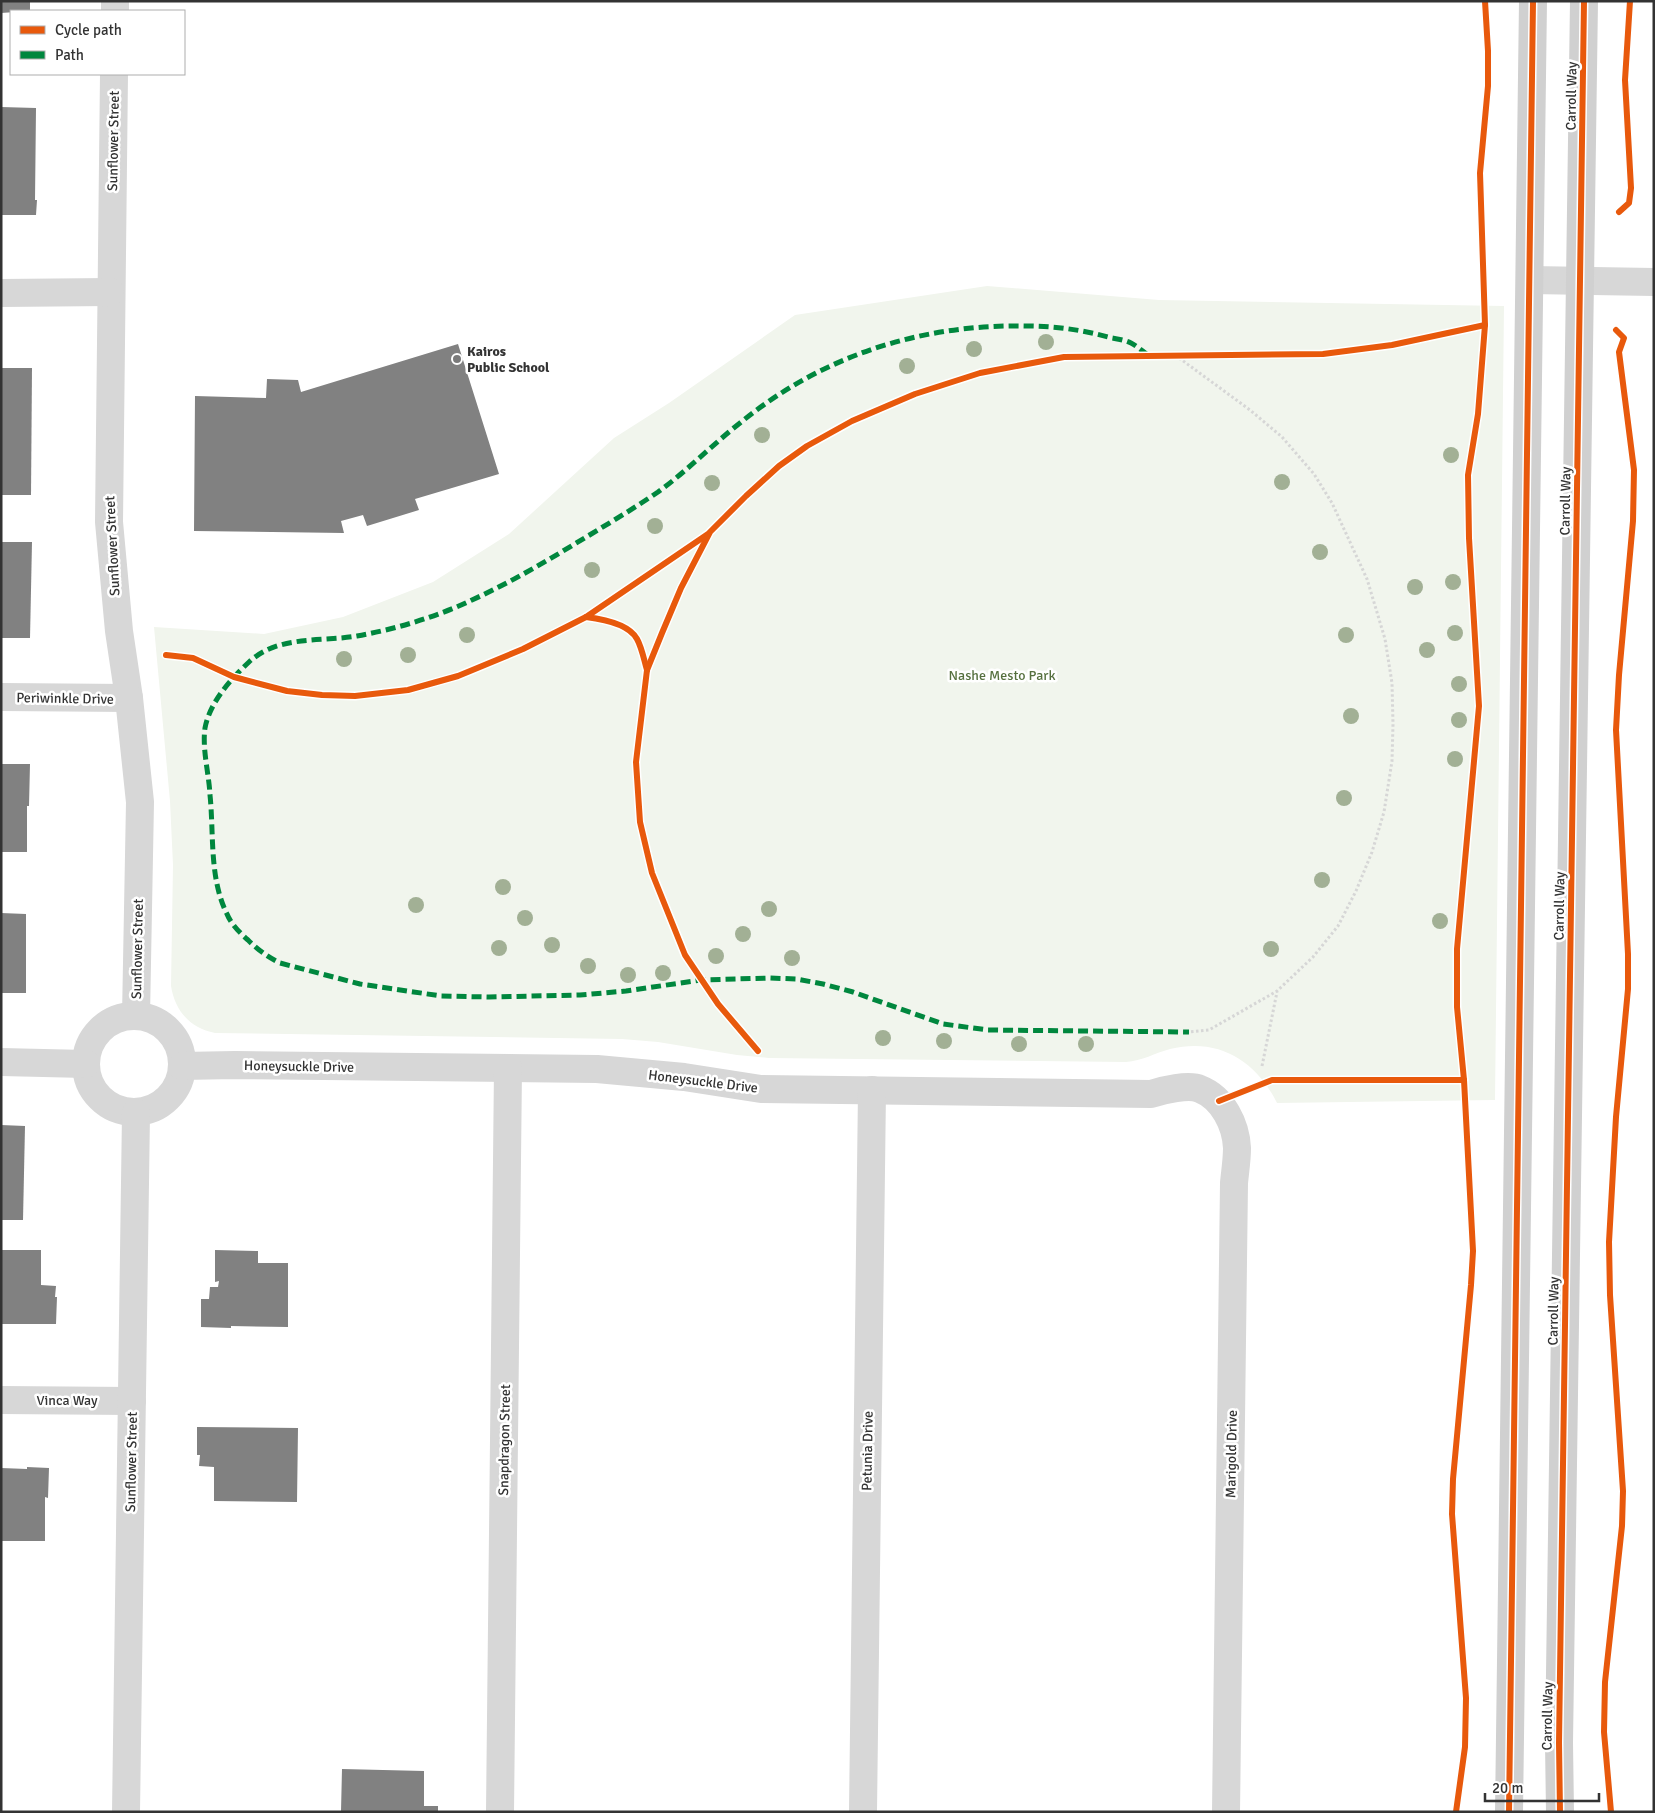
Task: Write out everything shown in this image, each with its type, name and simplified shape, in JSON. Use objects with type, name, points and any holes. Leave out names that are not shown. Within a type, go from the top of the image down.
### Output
[{"type":"street","points":[[1509,1812],[1530,280],[1532,1]]},
{"type":"street","name":"Carroll Way","points":[[1560,1812],[1559,1743],[1584,1]]},
{"type":"street","name":"Sunflower Street","points":[[114,75],[110,292],[109,522],[119,631],[130,698],[140,802],[136,1016]]},
{"type":"street","points":[[1530,280],[1654,282]]},
{"type":"street","points":[[1,293],[110,292]]},
{"type":"street","name":"Periwinkle Drive","points":[[1,697],[130,698]]},
{"type":"street","points":[[136,1016],[159,1022],[170,1032],[179,1044],[183,1060],[182,1075],[176,1089],[166,1101],[152,1110],[136,1113],[119,1111],[104,1103],[93,1090],[86,1074],[85,1058],[91,1042],[101,1028],[114,1020],[136,1016]]},
{"type":"street","points":[[1,1062],[86,1064]]},
{"type":"street","name":"Honeysuckle Drive","points":[[182,1066],[597,1069],[684,1077],[762,1089],[1151,1094],[1171,1088],[1200,1088],[1219,1101]]},
{"type":"street","name":"Snapdragon Street","points":[[500,1812],[508,1068]]},
{"type":"street","name":"Petunia Drive","points":[[863,1812],[872,1090]]},
{"type":"street","name":"Marigold Drive","points":[[1219,1101],[1232,1123],[1237,1148],[1234,1183],[1226,1812]]},
{"type":"street","name":"Sunflower Street","points":[[126,1812],[136,1113]]},
{"type":"street","name":"Vinca Way","points":[[1,1400],[132,1401]]},
{"type":"path","points":[[1166,355],[1185,355]]},
{"type":"path","points":[[1175,355],[1243,405],[1282,437],[1314,474],[1332,503],[1367,579],[1385,639],[1392,683],[1392,761],[1384,812],[1372,852],[1356,891],[1338,926],[1313,958],[1277,991],[1210,1030],[1188,1032]]},
{"type":"path","points":[[1262,1066],[1277,991]]},
{"type":"green space","name":"Nashe Mesto Park","points":[[987,286],[1159,300],[1504,306],[1495,1100],[1277,1103],[1258,1075],[1247,1064],[1220,1050],[1204,1046],[1170,1049],[1143,1059],[1126,1062],[769,1058],[737,1055],[658,1042],[622,1039],[215,1033],[198,1027],[185,1017],[176,1003],[171,986],[173,865],[170,801],[154,627],[264,634],[343,617],[433,582],[509,534],[614,438],[669,403],[795,315]]},
{"type":"building","points":[[1,1],[30,1],[30,10],[10,10],[10,12],[1,13]]},
{"type":"building","points":[[1,107],[36,108],[36,215],[1,215]]},
{"type":"building","name":"Kairos Public School","points":[[458,344],[499,474],[415,499],[419,510],[367,526],[363,515],[341,521],[344,533],[194,531],[195,396],[266,398],[267,379],[298,380],[301,392]]},
{"type":"building","points":[[1,368],[32,368],[31,495],[1,495]]},
{"type":"building","points":[[1,542],[32,542],[30,638],[1,638]]},
{"type":"building","points":[[1,764],[30,764],[29,806],[27,806],[27,852],[1,852]]},
{"type":"building","points":[[1,913],[26,914],[26,993],[1,993]]},
{"type":"building","points":[[1,1125],[25,1126],[23,1220],[1,1220]]},
{"type":"building","points":[[1,1250],[41,1250],[41,1285],[56,1286],[56,1324],[1,1324]]},
{"type":"building","points":[[215,1250],[258,1251],[258,1263],[288,1263],[288,1327],[201,1327],[201,1299],[209,1299],[210,1287],[218,1287],[219,1281],[215,1282]]},
{"type":"building","points":[[197,1427],[298,1428],[297,1502],[214,1501],[214,1467],[199,1466],[200,1455],[197,1455]]},
{"type":"building","points":[[27,1467],[49,1468],[48,1498],[45,1497],[45,1541],[1,1541],[1,1468],[27,1469]]},
{"type":"building","points":[[342,1769],[424,1771],[424,1806],[438,1806],[438,1812],[341,1812]]},
{"type":"marked path","points":[[1148,355],[1126,341],[1080,331],[1037,326],[987,327],[948,331],[911,338],[839,362],[804,379],[771,400],[730,431],[658,492],[561,552],[498,587],[444,612],[401,626],[357,636],[286,643],[260,653],[235,676],[216,700],[205,728],[204,744],[211,810],[213,856],[221,900],[233,925],[259,950],[280,963],[360,984],[441,996],[580,995],[626,991],[701,980],[796,979],[853,992],[943,1024],[988,1030],[1189,1032]]},
{"type":"cycle path","points":[[1456,1812],[1465,1747],[1466,1698],[1452,1514],[1453,1479],[1473,1251],[1464,1080],[1457,1007],[1457,949],[1479,706],[1469,538],[1468,475],[1478,414],[1485,325],[1480,173],[1488,86],[1485,1]]},
{"type":"cycle path","points":[[1509,1812],[1533,1]]},
{"type":"cycle path","points":[[1560,1812],[1559,1743],[1584,1]]},
{"type":"cycle path","points":[[1619,212],[1629,203],[1631,188],[1625,80],[1630,1]]},
{"type":"cycle path","points":[[758,1051],[718,1004],[685,955],[652,873],[640,822],[636,762],[647,670],[662,633],[681,588],[710,532],[746,496],[779,466],[807,446],[852,421],[915,394],[980,373],[1064,357],[1323,354],[1392,345],[1485,325]]},
{"type":"cycle path","points":[[1611,1812],[1604,1732],[1605,1682],[1622,1526],[1623,1491],[1610,1295],[1609,1242],[1616,1117],[1628,989],[1628,954],[1616,730],[1633,521],[1634,470],[1619,352],[1624,338],[1616,330]]},
{"type":"cycle path","points":[[166,655],[193,658],[234,677],[287,691],[355,696],[408,690],[458,676],[523,649],[586,617],[708,534]]},
{"type":"cycle path","points":[[586,617],[614,623],[633,634],[640,646],[647,670]]},
{"type":"cycle path","points":[[1219,1101],[1272,1080],[1464,1080]]},
{"type":"place","name":"Kairos Public School","points":[[457,359]]}]
